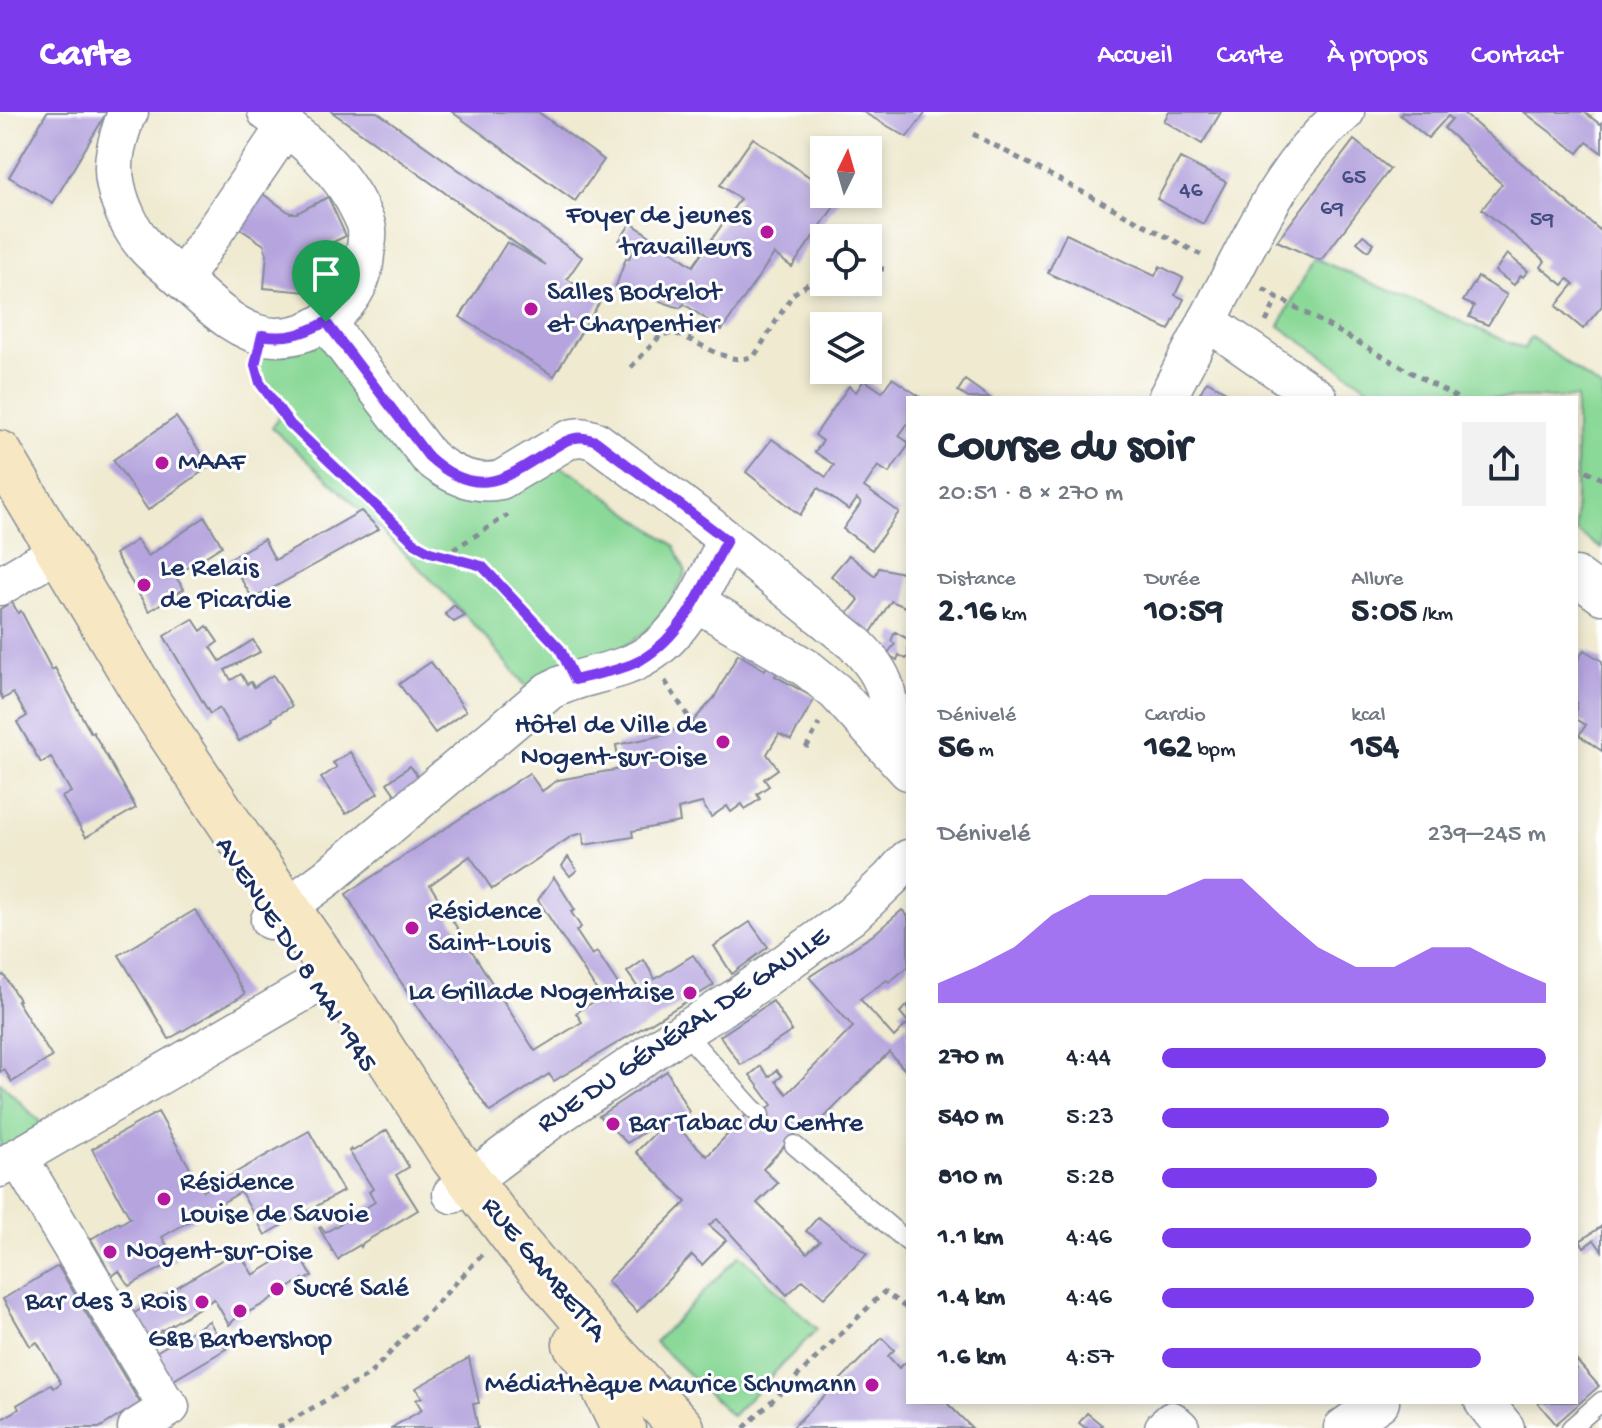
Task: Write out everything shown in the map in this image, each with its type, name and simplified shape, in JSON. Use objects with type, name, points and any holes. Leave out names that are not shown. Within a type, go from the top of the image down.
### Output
[{"type":"main road","name":"AVENUE DU 8 MAI 1945","points":[[0,453],[278,914],[313,986],[461,1188]]},
{"type":"main road","name":"AVENUE DU 8 MAI 1945","points":[[278,914],[362,1016],[437,1135],[461,1188]]},
{"type":"main road","name":"RUE GAMBETTA","points":[[461,1188],[493,1246],[527,1290],[591,1364],[648,1422]]},
{"type":"main road","name":"RUE GAMBETTA","points":[[461,1188],[519,1245],[598,1337],[648,1422]]},
{"type":"street","points":[[1168,396],[1275,192],[1299,158],[1313,128],[1328,127],[1345,112]]},
{"type":"street","points":[[125,113],[115,150],[115,184],[127,217],[144,245],[203,299],[233,322],[251,331],[274,338],[303,334],[326,322],[344,306],[359,286],[368,228],[353,196],[336,172],[277,119],[182,279]]},
{"type":"street","points":[[1207,321],[1315,396]]},
{"type":"street","points":[[326,322],[428,456],[439,466],[465,478],[489,482],[513,474],[574,437],[584,437],[596,441],[727,540],[867,655],[888,693],[898,759]]},
{"type":"street","points":[[278,914],[327,878],[537,700],[561,685],[625,666],[668,639],[696,602],[727,540]]},
{"type":"street","points":[[0,586],[58,552]]},
{"type":"street","points":[[696,602],[816,675],[836,692],[898,759]]},
{"type":"street","name":"RUE DU GÉNÉRAL DE GAULLE","points":[[461,1188],[551,1120],[741,995],[902,878]]},
{"type":"street","points":[[137,1428],[170,1407],[9,1162],[313,986]]},
{"type":"street","points":[[1343,1428],[1377,1404]]},
{"type":"street","points":[[1486,1404],[1505,1428]]},
{"type":"street","points":[[1164,1428],[1172,1421],[1180,1428]]},
{"type":"lane","points":[[683,1031],[760,1115]]},
{"type":"lane","points":[[794,1145],[906,1240]]},
{"type":"lane","points":[[1571,1428],[1602,1401]]},
{"type":"path","points":[[973,134],[1233,272],[1453,396]]},
{"type":"path","points":[[631,367],[662,334],[674,334],[734,359],[747,359],[755,355],[793,294],[810,282]]},
{"type":"path","points":[[262,335],[255,365],[260,383],[290,424],[417,545],[430,552],[482,566],[560,649],[575,680]]},
{"type":"path","points":[[1578,466],[1602,479]]},
{"type":"path","points":[[647,655],[695,727]]},
{"type":"path","points":[[278,1428],[369,1375],[479,1257],[493,1246]]},
{"type":"path","points":[[744,1428],[884,1292],[906,1308]]},
{"type":"green space","points":[[1314,258],[1524,349],[1531,337],[1602,389],[1602,549],[1578,532],[1578,396],[1380,396],[1279,326]]},
{"type":"green space","points":[[326,322],[451,473],[537,457],[574,473],[675,546],[686,572],[657,619],[641,635],[611,654],[529,690],[485,636],[428,577],[272,428],[281,412],[258,376],[257,360],[262,335]]},
{"type":"green space","points":[[0,1082],[43,1125],[0,1149]]},
{"type":"green space","points":[[740,1255],[817,1329],[732,1416],[655,1342]]},
{"type":"building","points":[[47,112],[107,112],[53,203],[9,177]]},
{"type":"building","points":[[332,112],[377,112],[582,257],[567,279],[601,300],[554,376],[460,317],[507,242],[546,265]]},
{"type":"building","points":[[452,112],[538,112],[604,160],[575,201]]},
{"type":"building","points":[[863,112],[926,112],[907,137]]},
{"type":"building","points":[[1169,112],[1221,112],[1202,144],[1164,121]]},
{"type":"building","points":[[1403,112],[1462,112],[1602,232],[1602,306],[1583,329],[1556,306],[1574,284],[1568,279],[1563,285],[1541,267],[1545,261],[1482,209],[1502,184],[1444,128],[1452,119],[1448,116],[1428,138],[1400,115]]},
{"type":"building","points":[[1524,112],[1584,112],[1600,124],[1602,122],[1602,153],[1587,142],[1578,153]]},
{"type":"building","name":"Foyer de jeunes travailleurs","points":[[753,138],[810,177],[810,208],[833,208],[822,224],[810,224],[810,241],[792,267],[774,254],[722,330],[684,304],[680,308],[616,286],[632,249],[619,241],[631,223],[693,266],[740,199],[720,185]]},
{"type":"building","points":[[1354,140],[1390,169],[1322,259],[1277,241]]},
{"type":"building","points":[[1180,158],[1226,182],[1203,224],[1157,199]]},
{"type":"building","points":[[260,192],[290,213],[297,213],[328,197],[346,236],[308,257],[307,292],[264,288],[267,254],[264,245],[236,226]]},
{"type":"building","points":[[1066,234],[1155,276],[1160,266],[1183,278],[1175,295],[1184,299],[1169,330],[1048,273]]},
{"type":"building","points":[[1363,235],[1374,243],[1368,251],[1357,242]]},
{"type":"building","points":[[1507,254],[1528,271],[1514,285],[1495,271]]},
{"type":"building","points":[[1478,277],[1507,295],[1488,325],[1469,317],[1474,306],[1463,301]]},
{"type":"building","points":[[892,378],[919,396],[906,396],[906,426],[899,436],[906,441],[906,449],[889,473],[878,466],[864,487],[899,512],[872,550],[843,529],[861,503],[857,499],[849,510],[818,488],[800,515],[746,472],[772,439],[826,477],[834,465],[815,452],[823,441],[815,435],[849,386],[856,392],[861,384],[870,384],[882,392]]},
{"type":"building","points":[[965,380],[987,396],[965,396],[958,391]]},
{"type":"building","points":[[1207,381],[1233,396],[1198,396]]},
{"type":"building","name":"MAAF","points":[[176,417],[210,466],[148,510],[113,460]]},
{"type":"building","points":[[361,511],[379,529],[253,599],[229,559],[264,539],[275,560]]},
{"type":"building","points":[[205,517],[222,546],[175,576],[184,589],[149,611],[115,554],[137,540],[148,556]]},
{"type":"building","points":[[849,555],[875,576],[879,568],[906,574],[906,607],[891,601],[870,634],[846,616],[859,600],[831,576]]},
{"type":"building","points":[[12,602],[18,613],[21,611],[52,670],[55,668],[136,808],[86,837],[62,797],[71,792],[51,757],[41,763],[17,722],[27,716],[13,693],[3,699],[0,693],[0,609]]},
{"type":"building","points":[[454,605],[465,616],[454,622],[445,614]]},
{"type":"building","points":[[193,619],[201,631],[207,626],[218,642],[211,647],[220,661],[253,640],[260,652],[225,670],[231,680],[241,674],[247,684],[251,682],[254,687],[273,675],[292,706],[239,741],[219,708],[210,714],[164,636]]},
{"type":"building","points":[[895,632],[906,638],[906,659],[899,655],[897,660],[887,654],[895,644],[891,641]]},
{"type":"building","points":[[1584,650],[1602,661],[1602,751],[1579,735],[1586,725],[1578,720],[1578,659]]},
{"type":"building","points":[[738,654],[765,670],[770,661],[780,667],[775,676],[815,698],[791,740],[779,734],[767,754],[778,769],[764,779],[769,786],[757,794],[760,799],[745,809],[742,804],[731,812],[727,806],[711,817],[702,803],[678,809],[680,822],[632,831],[633,837],[584,845],[583,833],[572,836],[492,889],[470,856],[430,885],[535,1051],[582,1022],[576,1013],[601,997],[538,900],[554,877],[575,910],[571,912],[581,927],[576,931],[592,955],[597,952],[626,996],[639,989],[627,972],[644,960],[655,979],[693,955],[714,985],[554,1081],[549,1074],[490,1112],[379,950],[346,894],[529,773],[542,791],[558,780],[620,769],[616,745],[664,735],[695,719],[714,698]]},
{"type":"building","points":[[431,662],[466,711],[435,733],[399,684]]},
{"type":"building","points":[[350,752],[378,793],[346,814],[321,778],[337,767],[333,763]]},
{"type":"building","points":[[410,766],[421,781],[399,800],[387,783]]},
{"type":"building","points":[[568,857],[577,870],[570,876],[562,866]]},
{"type":"building","points":[[195,910],[245,994],[169,1039],[119,955]]},
{"type":"building","points":[[902,910],[906,914],[906,969],[860,999],[894,1037],[906,1025],[906,1071],[889,1052],[815,1127],[812,1123],[804,1131],[801,1128],[763,1169],[778,1183],[757,1203],[807,1253],[820,1241],[806,1231],[818,1217],[867,1254],[824,1298],[803,1280],[787,1295],[717,1219],[709,1225],[726,1240],[702,1265],[692,1255],[637,1312],[607,1281],[686,1202],[636,1152],[656,1132],[652,1127],[627,1143],[599,1116],[667,1071],[689,1112],[676,1126],[707,1156],[746,1115],[754,1123],[772,1105],[750,1075],[761,1066],[769,1077],[777,1070],[782,1076],[776,1081],[787,1094],[853,1027],[809,977],[873,935]]},
{"type":"building","points":[[750,922],[768,947],[732,974],[714,946]]},
{"type":"building","points":[[0,972],[52,1057],[12,1082],[4,1069],[0,1072]]},
{"type":"building","points":[[773,1001],[792,1031],[741,1065],[720,1036]]},
{"type":"building","name":"Résidence Louise de Savoie","points":[[158,1112],[203,1191],[309,1131],[343,1191],[265,1235],[241,1192],[162,1237],[176,1260],[129,1286],[119,1271],[112,1276],[91,1239],[130,1218],[92,1149]]},
{"type":"building","points":[[387,1130],[409,1167],[396,1175],[418,1210],[338,1260],[319,1228],[325,1233],[375,1202],[369,1192],[373,1189],[349,1151]]},
{"type":"building","points":[[1602,1226],[1602,1251],[1594,1240],[1584,1247],[1580,1241]]},
{"type":"building","points":[[296,1249],[312,1276],[288,1291],[283,1291],[229,1325],[214,1299],[161,1331],[165,1337],[159,1332],[144,1341],[133,1314],[238,1250],[253,1275]]},
{"type":"building","points":[[58,1266],[140,1403],[99,1428],[0,1428],[0,1420],[19,1409],[17,1405],[51,1385],[54,1388],[61,1383],[37,1342],[30,1346],[3,1299]]},
{"type":"building","points":[[209,1321],[226,1349],[165,1385],[149,1356]]},
{"type":"building","name":"Médiathèque Maurice Schumann","points":[[882,1338],[894,1350],[888,1356],[899,1368],[906,1362],[906,1404],[948,1404],[972,1428],[792,1428]]},
{"type":"building","points":[[469,1358],[479,1403],[473,1404],[478,1428],[391,1428],[422,1410],[416,1400],[422,1397],[416,1388]]},
{"type":"building","points":[[1578,1362],[1599,1386],[1556,1424],[1539,1404],[1578,1404]]},
{"type":"building","points":[[1087,1413],[1102,1425],[1099,1428],[1086,1428],[1079,1423]]},
{"type":"place","name":"Foyer de jeunes travailleurs","points":[[767,232]]},
{"type":"place","name":"Salles Bodrelot et Charpentier","points":[[531,309]]},
{"type":"place","name":"MAAF","points":[[162,463]]},
{"type":"place","name":"Le Relais de Picardie","points":[[144,585]]},
{"type":"place","name":"Hôtel de Ville de Nogent-sur-Oise","points":[[723,742]]},
{"type":"place","name":"Résidence Saint-Louis","points":[[412,928]]},
{"type":"place","name":"La Grillade Nogentaise","points":[[690,993]]},
{"type":"place","name":"Bar Tabac du Centre","points":[[613,1124]]},
{"type":"place","name":"Résidence Louise de Savoie","points":[[164,1199]]},
{"type":"place","name":"Nogent-sur-Oise","points":[[110,1252]]},
{"type":"place","name":"Sucré Salé","points":[[277,1289]]},
{"type":"place","name":"Bar des 3 Rois","points":[[202,1302]]},
{"type":"place","name":"G&B Barbershop","points":[[240,1311]]},
{"type":"place","name":"Médiathèque Maurice Schumann","points":[[872,1385]]},
{"type":"route","points":[[326,322],[428,456],[451,473],[478,481],[501,480],[566,441],[584,437],[596,441],[727,540],[696,602],[678,628],[641,660],[575,680],[560,649],[482,566],[430,552],[417,545],[290,424],[260,383],[255,365],[262,335],[274,338],[303,334],[326,322]]}]
